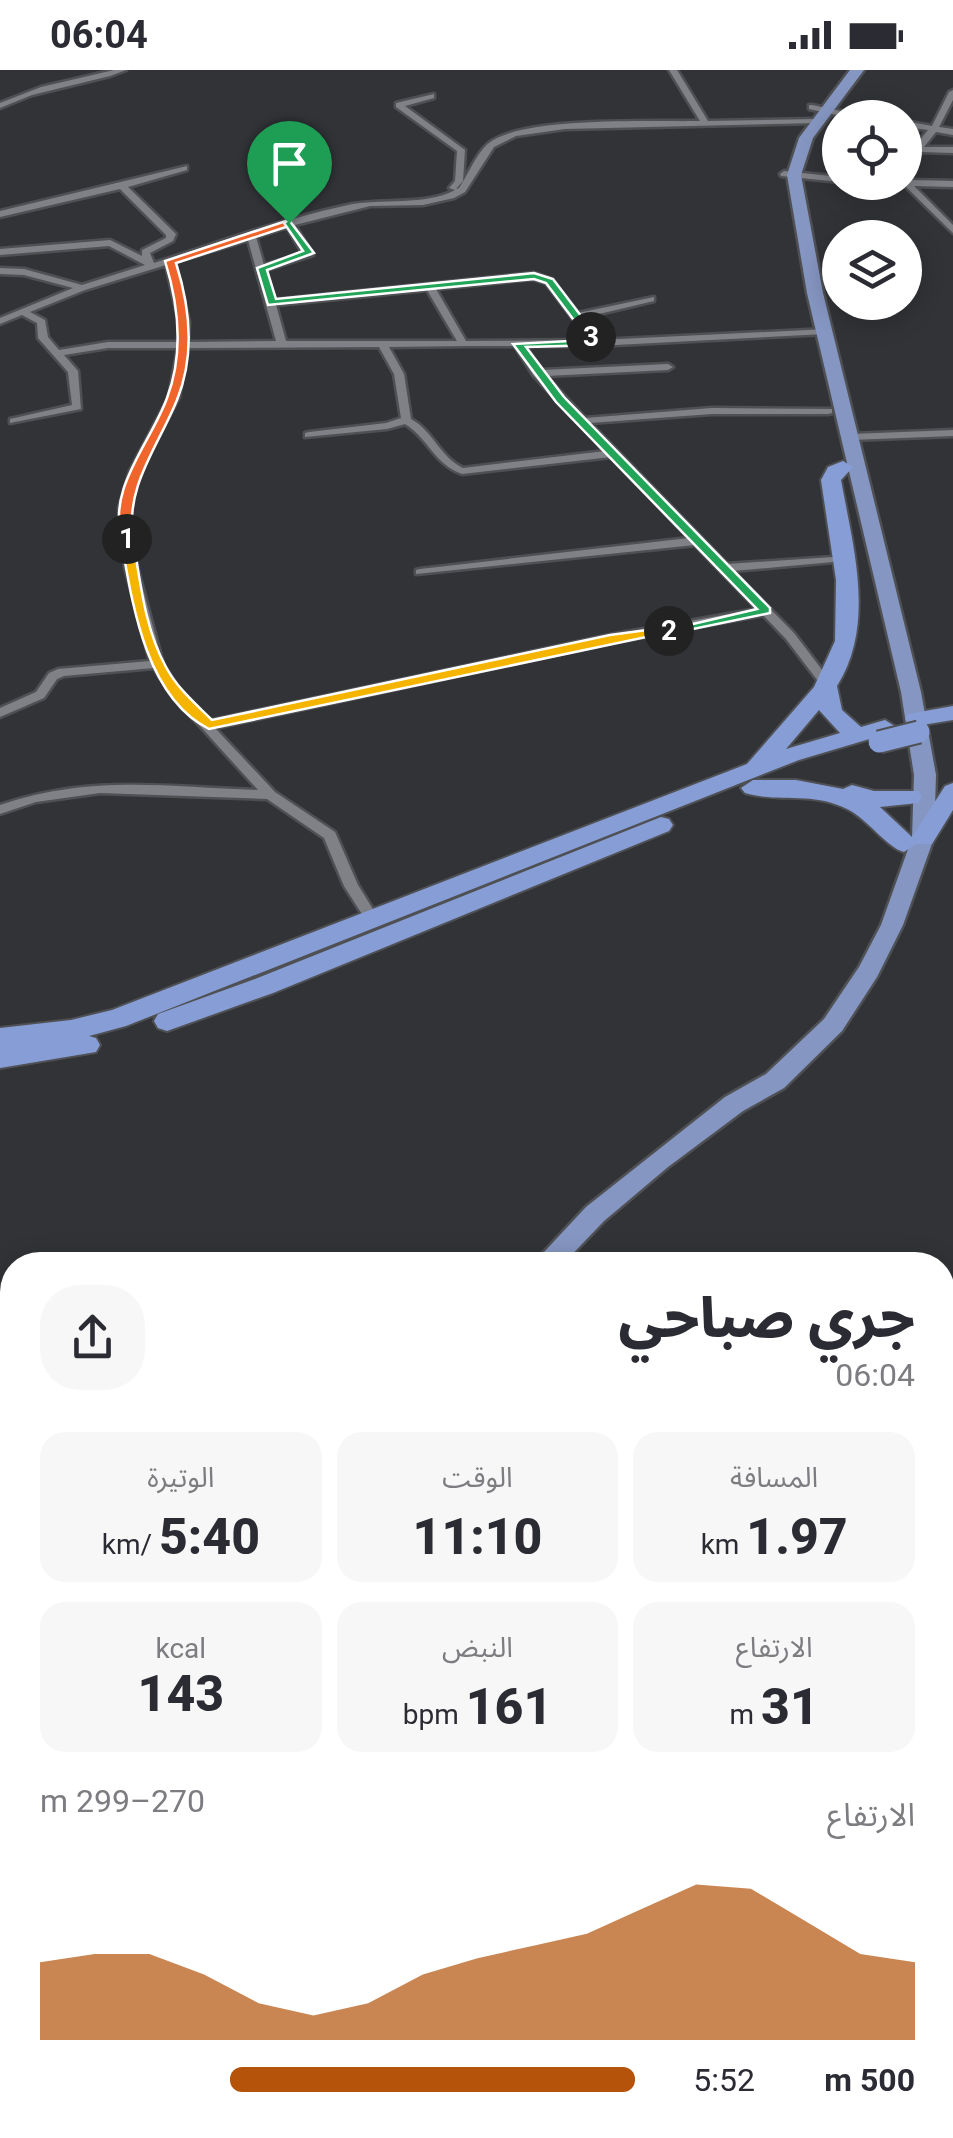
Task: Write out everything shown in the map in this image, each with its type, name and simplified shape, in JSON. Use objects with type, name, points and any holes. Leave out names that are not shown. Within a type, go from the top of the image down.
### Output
[{"type":"highway","points":[[753,779],[808,709],[846,642],[844,558],[831,480],[833,474],[850,467]]},
{"type":"highway","points":[[826,682],[830,712],[873,734]]},
{"type":"highway","points":[[918,726],[953,713]]},
{"type":"highway","points":[[0,1038],[70,1030],[258,977],[372,919],[873,734],[918,726],[953,726]]},
{"type":"highway","points":[[0,1058],[68,1049],[130,1034],[258,977],[753,779],[804,767],[873,734]]},
{"type":"highway","points":[[804,767],[816,780],[850,793],[874,799],[910,797]]},
{"type":"highway","points":[[753,779],[846,798],[914,841],[953,791]]},
{"type":"main road","points":[[558,1252],[595,1214],[691,1134],[775,1081],[818,1042],[903,902],[925,775],[911,692],[850,467],[828,411],[803,238],[789,175],[802,148],[810,117],[842,70]]},
{"type":"main road","points":[[810,117],[856,70]]},
{"type":"main road","points":[[818,331],[851,437],[850,467],[904,744],[914,841]]},
{"type":"street","points":[[0,106],[27,91],[70,86],[122,70]]},
{"type":"street","points":[[673,70],[706,122]]},
{"type":"street","points":[[922,142],[953,92]]},
{"type":"street","points":[[431,96],[400,104],[462,152],[459,181],[443,198]]},
{"type":"street","points":[[0,321],[148,264],[170,261],[289,223],[359,204],[443,198],[462,190],[491,146],[514,134],[556,126],[822,117]]},
{"type":"street","points":[[922,128],[953,132]]},
{"type":"street","points":[[922,149],[953,150]]},
{"type":"street","points":[[0,214],[184,168]]},
{"type":"street","points":[[789,175],[822,178]]},
{"type":"street","points":[[922,185],[953,184]]},
{"type":"street","points":[[122,186],[172,236],[145,252],[148,264]]},
{"type":"street","points":[[922,199],[953,230]]},
{"type":"street","points":[[262,268],[308,255],[289,223]]},
{"type":"street","points":[[251,236],[282,344]]},
{"type":"street","points":[[0,252],[105,242],[122,246],[148,264]]},
{"type":"street","points":[[170,261],[179,289],[185,344],[174,397],[135,471],[124,508],[138,598],[157,664],[174,690],[270,795],[330,835],[352,886],[372,919]]},
{"type":"street","points":[[0,270],[24,272],[82,288]]},
{"type":"street","points":[[272,303],[539,276],[549,281],[596,343]]},
{"type":"street","points":[[430,286],[464,345]]},
{"type":"street","points":[[576,317],[652,300]]},
{"type":"street","points":[[14,421],[78,407],[76,378],[44,338],[42,322],[21,311]]},
{"type":"street","points":[[58,353],[108,345],[596,343],[818,331]]},
{"type":"street","points":[[383,344],[398,374],[406,420]]},
{"type":"street","points":[[518,344],[538,373],[766,611],[826,682]]},
{"type":"street","points":[[538,373],[668,366]]},
{"type":"street","points":[[582,421],[712,411],[828,411]]},
{"type":"street","points":[[309,435],[387,426],[406,420],[423,430],[444,461],[462,471],[614,453]]},
{"type":"street","points":[[851,437],[953,433]]},
{"type":"street","points":[[420,572],[697,542]]},
{"type":"street","points":[[724,568],[844,558]]},
{"type":"street","points":[[209,724],[610,639],[766,611]]},
{"type":"street","points":[[0,713],[40,695],[53,676],[62,672],[157,664]]},
{"type":"street","points":[[0,810],[40,795],[116,786],[270,795]]},
{"type":"route","points":[[289,223],[309,253],[262,268],[272,303],[518,277],[534,276],[549,281],[596,343],[518,344],[560,399],[766,611],[610,639],[209,724],[174,690],[157,664],[131,567],[125,500],[135,471],[171,402],[185,344],[179,289],[170,261],[289,223]]}]
